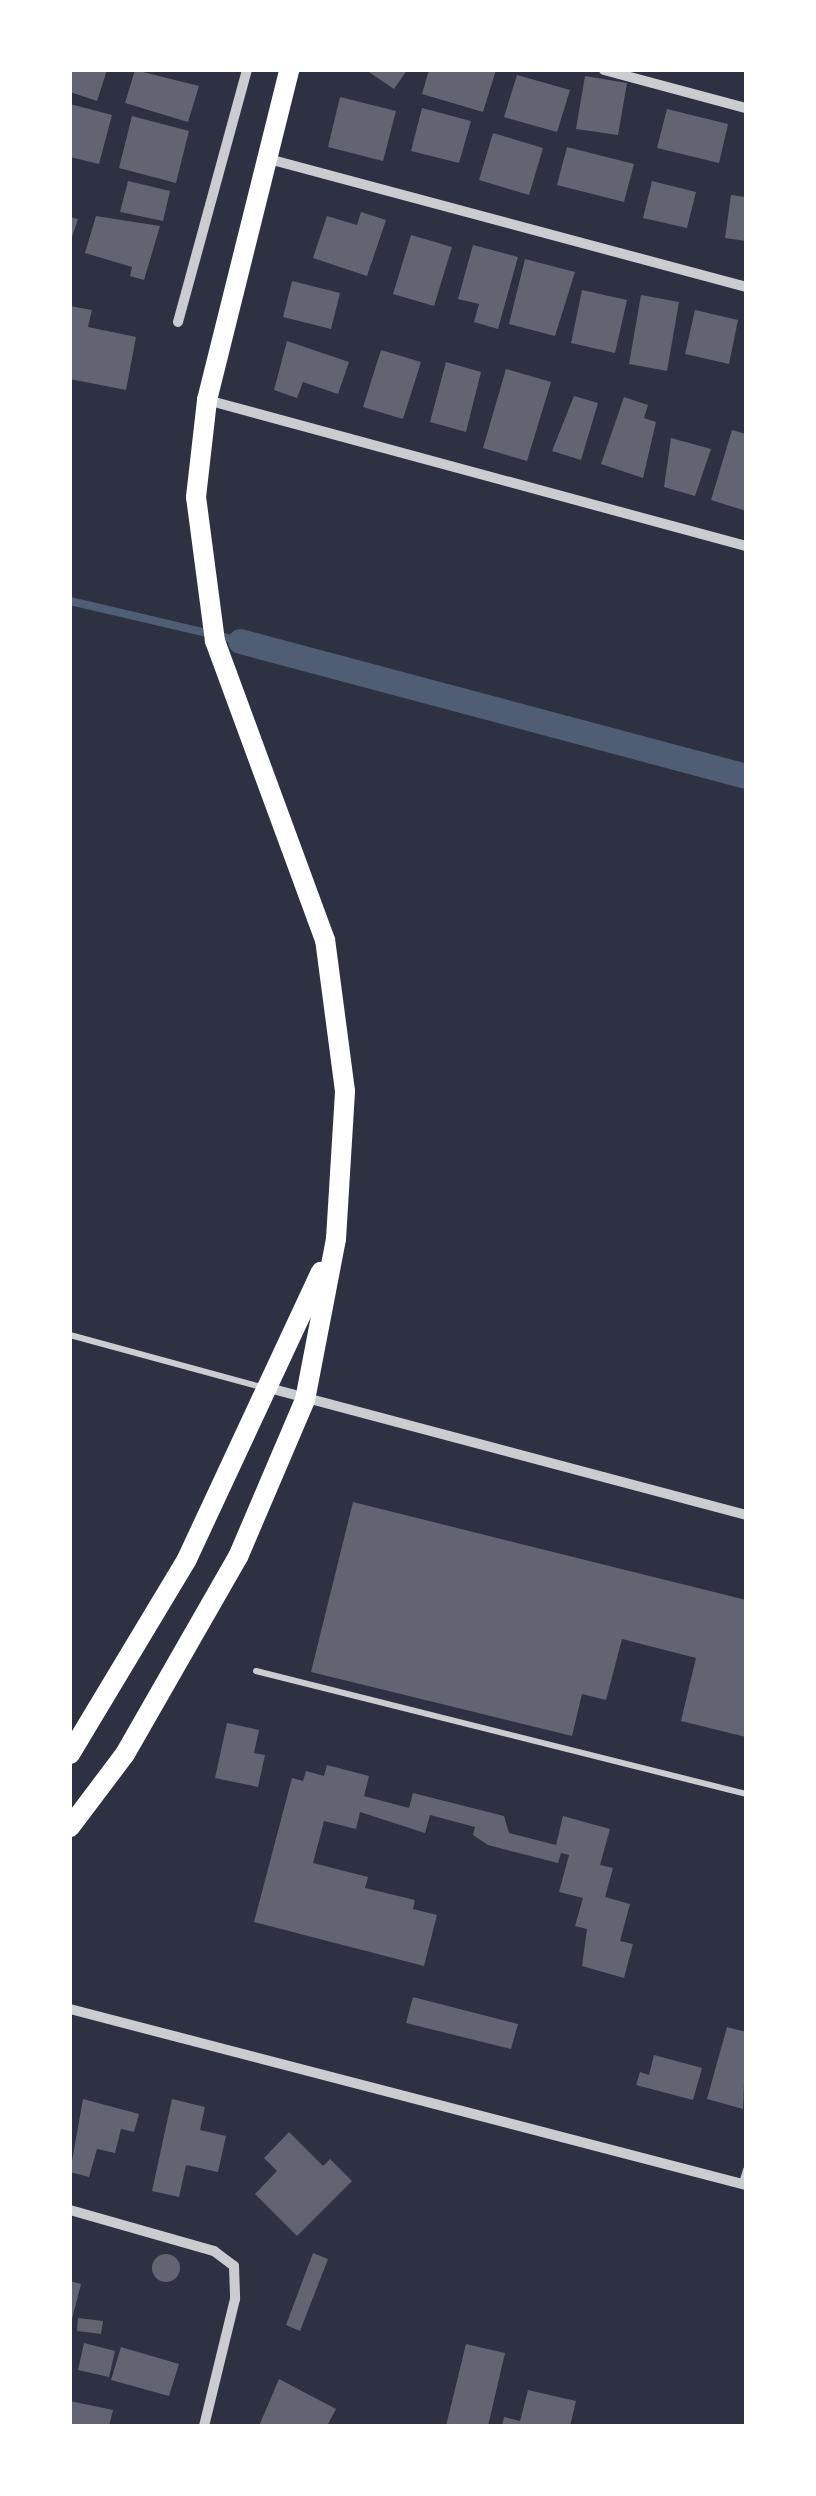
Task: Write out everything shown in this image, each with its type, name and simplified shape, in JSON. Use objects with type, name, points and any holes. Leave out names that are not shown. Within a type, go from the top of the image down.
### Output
[{"type":"main road","points":[[70,1827],[125,1754],[238,1556],[305,1400],[336,1238],[344,1091],[325,940],[228,683],[206,586],[196,483],[207,400],[288,70]]},
{"type":"main road","points":[[70,1754],[188,1559],[336,1238]]},
{"type":"street","points":[[178,322],[247,70]]},
{"type":"street","points":[[604,70],[746,108]]},
{"type":"street","points":[[264,158],[746,287]]},
{"type":"street","points":[[207,400],[746,546]]},
{"type":"street","points":[[270,1388],[746,1515]]},
{"type":"street","points":[[70,2009],[744,2185]]},
{"type":"street","points":[[70,2210],[214,2251],[234,2266],[235,2298],[204,2426]]},
{"type":"lane","points":[[70,1336],[270,1388]]},
{"type":"lane","points":[[256,1670],[746,1794]]},
{"type":"lane","points":[[744,2185],[746,2170]]},
{"type":"building","points":[[70,70],[107,70],[97,101],[70,92]]},
{"type":"building","points":[[135,70],[199,86],[188,122],[125,103]]},
{"type":"building","points":[[366,70],[407,70],[394,89]]},
{"type":"building","points":[[429,70],[496,70],[483,112],[422,94]]},
{"type":"building","points":[[517,75],[570,90],[557,132],[504,117]]},
{"type":"building","points":[[585,76],[627,83],[618,135],[576,129]]},
{"type":"building","points":[[340,97],[396,111],[383,161],[328,147]]},
{"type":"building","points":[[70,104],[112,115],[99,164],[70,157]]},
{"type":"building","points":[[422,108],[471,121],[459,163],[411,151]]},
{"type":"building","points":[[667,109],[728,124],[719,163],[657,148]]},
{"type":"building","points":[[132,116],[189,131],[176,183],[119,168]]},
{"type":"building","points":[[493,133],[543,148],[529,195],[479,180]]},
{"type":"building","points":[[567,147],[634,164],[624,202],[557,185]]},
{"type":"building","points":[[128,181],[170,191],[163,221],[120,212]]},
{"type":"building","points":[[652,181],[696,192],[687,228],[643,218]]},
{"type":"building","points":[[731,195],[746,197],[746,241],[725,238]]},
{"type":"building","points":[[361,212],[386,220],[367,276],[313,258],[327,216],[357,225]]},
{"type":"building","points":[[96,216],[160,226],[144,280],[130,276],[132,267],[85,253]]},
{"type":"building","points":[[70,217],[78,219],[71,240],[70,240]]},
{"type":"building","points":[[411,235],[452,247],[434,306],[393,294]]},
{"type":"building","points":[[473,245],[518,257],[498,329],[474,322],[479,304],[458,299]]},
{"type":"building","points":[[525,259],[575,272],[555,336],[509,324]]},
{"type":"building","points":[[292,281],[340,293],[331,329],[283,317]]},
{"type":"building","points":[[582,290],[627,300],[615,353],[571,343]]},
{"type":"building","points":[[641,295],[679,302],[667,371],[629,364]]},
{"type":"building","points":[[70,306],[92,310],[88,327],[136,337],[126,390],[70,379]]},
{"type":"building","points":[[695,310],[738,320],[729,364],[685,354]]},
{"type":"building","points":[[287,341],[349,362],[338,394],[303,382],[297,398],[274,390]]},
{"type":"building","points":[[381,350],[421,362],[403,419],[363,407]]},
{"type":"building","points":[[446,362],[481,372],[466,432],[430,422]]},
{"type":"building","points":[[506,369],[551,382],[527,461],[483,448]]},
{"type":"building","points":[[574,396],[598,403],[581,460],[552,451]]},
{"type":"building","points":[[624,397],[648,405],[644,418],[656,422],[643,478],[601,464]]},
{"type":"building","points":[[732,430],[746,434],[746,511],[711,500]]},
{"type":"building","points":[[671,438],[711,449],[695,496],[664,487]]},
{"type":"building","points":[[353,1502],[746,1600],[746,1737],[681,1721],[696,1658],[622,1639],[606,1700],[582,1694],[572,1736],[311,1672]]},
{"type":"building","points":[[227,1723],[259,1730],[254,1753],[265,1755],[258,1787],[215,1778]]},
{"type":"building","points":[[327,1765],[369,1776],[364,1796],[409,1808],[413,1793],[504,1816],[509,1833],[556,1845],[563,1816],[610,1829],[600,1865],[613,1868],[605,1897],[630,1904],[620,1941],[633,1944],[624,1978],[582,1966],[587,1929],[575,1926],[583,1898],[559,1892],[569,1855],[561,1853],[558,1863],[488,1845],[473,1835],[475,1827],[430,1815],[425,1833],[360,1812],[356,1829],[324,1821],[313,1863],[368,1877],[365,1888],[415,1900],[413,1909],[437,1915],[424,1966],[254,1922],[292,1778],[303,1781],[306,1771],[324,1776]]},
{"type":"building","points":[[413,1997],[518,2024],[511,2049],[406,2023]]},
{"type":"building","points":[[727,2027],[746,2032],[743,2109],[707,2099]]},
{"type":"building","points":[[654,2055],[702,2068],[693,2100],[636,2085],[640,2072],[649,2075]]},
{"type":"building","points":[[83,2099],[139,2114],[134,2132],[121,2129],[115,2153],[97,2149],[89,2177],[70,2172]]},
{"type":"building","points":[[172,2099],[205,2107],[200,2130],[226,2136],[218,2172],[186,2165],[179,2197],[152,2191]]},
{"type":"building","points":[[289,2132],[323,2166],[330,2159],[352,2181],[297,2236],[255,2194],[277,2171],[264,2158]]},
{"type":"building","points":[[313,2253],[328,2259],[300,2331],[286,2325]]},
{"type":"building","points":[[166,2254],[176,2258],[180,2268],[176,2278],[166,2282],[156,2278],[152,2268],[156,2258]]},
{"type":"building","points":[[70,2281],[81,2284],[71,2323],[70,2323]]},
{"type":"building","points":[[78,2318],[103,2321],[101,2334],[77,2331]]},
{"type":"building","points":[[84,2343],[115,2351],[109,2377],[78,2370]]},
{"type":"building","points":[[466,2344],[505,2353],[488,2426],[446,2426]]},
{"type":"building","points":[[121,2347],[179,2364],[169,2396],[111,2380]]},
{"type":"building","points":[[279,2379],[336,2409],[327,2426],[259,2426]]},
{"type":"building","points":[[528,2390],[576,2401],[570,2426],[502,2426],[504,2417],[520,2421]]},
{"type":"building","points":[[70,2401],[113,2410],[109,2426],[70,2426]]},
{"type":"waterway","points":[[70,601],[240,641]]},
{"type":"waterway","points":[[240,641],[746,776]]}]
